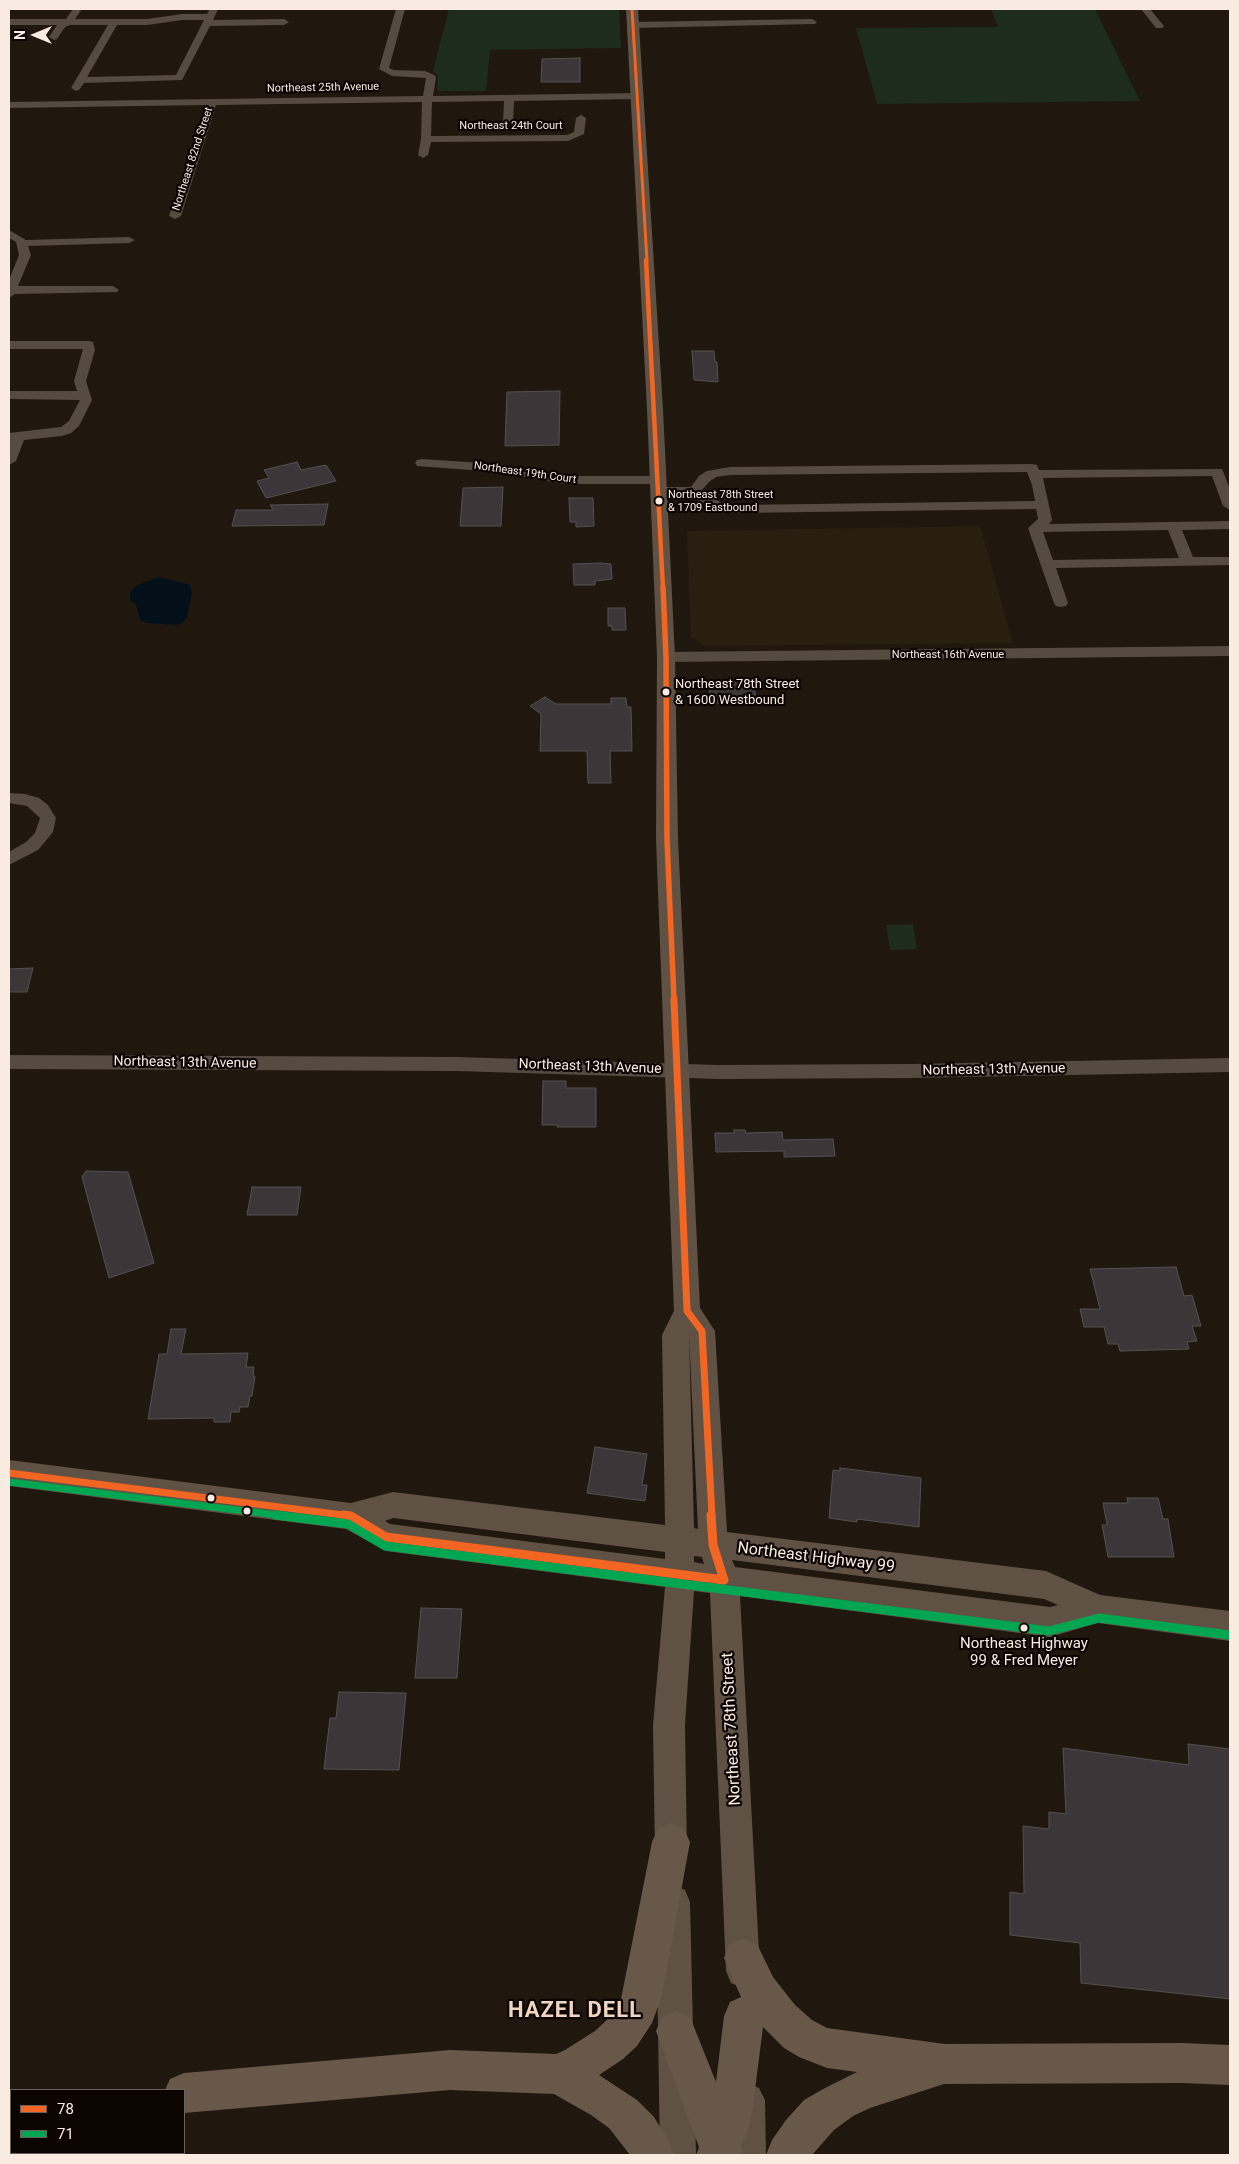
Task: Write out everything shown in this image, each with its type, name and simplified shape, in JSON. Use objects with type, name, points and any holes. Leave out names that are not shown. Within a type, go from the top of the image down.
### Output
[{"type":"highway","points":[[185,2094],[450,2070],[558,2074],[579,2064],[609,2045],[623,2032],[638,2009],[671,1842]]},
{"type":"highway","points":[[742,1958],[759,1991],[790,2028],[813,2043],[827,2048],[945,2064],[1182,2062],[1230,2065]]},
{"type":"highway","points":[[727,2153],[744,2016]]},
{"type":"highway","points":[[676,2031],[727,2153]]},
{"type":"highway","points":[[787,2155],[801,2135],[819,2115],[839,2102],[863,2090],[945,2064]]},
{"type":"highway","points":[[558,2074],[624,2114],[639,2132],[653,2155]]},
{"type":"main road","points":[[632,9],[666,657],[666,839],[687,1311],[675,1335],[680,1541],[679,1607],[669,1725],[678,2155]]},
{"type":"main road","name":"Northeast 78th Street","points":[[687,1311],[702,1331],[714,1545],[724,1580],[744,2016]]},
{"type":"main road","name":"Northeast Highway 99","points":[[9,1474],[351,1516],[393,1506],[1046,1585],[1098,1609],[1230,1626]]},
{"type":"main road","name":"Northeast Highway 99","points":[[351,1516],[386,1537],[1050,1622],[1098,1609]]},
{"type":"street","points":[[54,37],[62,25],[69,22],[77,9]]},
{"type":"street","points":[[400,9],[384,69],[390,72],[422,73],[430,76],[424,155]]},
{"type":"street","points":[[1145,9],[1159,26]]},
{"type":"street","points":[[9,22],[147,22],[182,17],[210,16],[284,22]]},
{"type":"street","points":[[81,80],[179,78],[210,16]]},
{"type":"street","points":[[67,104],[114,22]]},
{"type":"street","points":[[633,25],[812,22]]},
{"type":"street","name":"Northeast 25th Avenue","points":[[9,105],[638,96]]},
{"type":"street","points":[[508,122],[509,98]]},
{"type":"street","name":"Northeast 82nd Street","points":[[175,216],[212,102]]},
{"type":"street","name":"Northeast 24th Court","points":[[426,139],[568,138],[579,134],[581,118]]},
{"type":"street","points":[[9,233],[18,237],[22,243],[24,258],[10,292],[113,290]]},
{"type":"street","points":[[22,243],[129,240]]},
{"type":"street","points":[[9,345],[89,345],[80,381],[86,400],[78,418],[66,430],[56,433],[13,437],[9,461]]},
{"type":"street","points":[[9,395],[84,395]]},
{"type":"street","name":"Northeast 19th Court","points":[[422,463],[497,468],[565,480],[658,486],[695,491]]},
{"type":"street","points":[[1035,528],[1045,520],[1042,505],[1032,468],[730,471],[712,474],[704,479],[695,491],[720,508],[736,509],[1042,505]]},
{"type":"street","points":[[1034,474],[1217,472],[1230,506]]},
{"type":"street","points":[[1035,528],[1230,525]]},
{"type":"street","points":[[1173,526],[1188,562]]},
{"type":"street","points":[[1035,528],[1061,603]]},
{"type":"street","points":[[1048,564],[1230,561]]},
{"type":"street","name":"Northeast 16th Avenue","points":[[666,657],[1230,651]]},
{"type":"street","points":[[9,798],[25,799],[39,806],[48,818],[45,832],[32,846],[9,859]]},
{"type":"street","name":"Northeast 13th Avenue","points":[[9,1062],[456,1064],[677,1070],[910,1071],[1230,1065]]},
{"type":"shaded area","points":[[980,526],[1013,643],[705,646],[691,637],[687,531]]},
{"type":"shaded area","points":[[159,577],[190,585],[192,593],[187,617],[178,625],[147,623],[140,620],[136,604],[130,600],[130,592],[137,585]]},
{"type":"green space","points":[[449,9],[619,9],[621,48],[490,50],[486,91],[439,91],[437,90],[438,76],[433,71]]},
{"type":"green space","points":[[991,9],[1095,9],[1140,101],[877,104],[856,28],[998,27]]},
{"type":"green space","points":[[913,924],[917,949],[890,950],[886,925]]},
{"type":"building","points":[[580,58],[580,82],[541,82],[542,59]]},
{"type":"building","points":[[692,351],[714,351],[715,362],[717,362],[718,382],[694,380]]},
{"type":"building","points":[[560,391],[559,445],[505,446],[507,392]]},
{"type":"building","points":[[297,462],[301,470],[326,465],[336,481],[266,498],[257,481],[269,478],[264,470]]},
{"type":"building","points":[[503,487],[501,526],[460,526],[463,488]]},
{"type":"building","points":[[569,498],[593,498],[594,526],[576,527],[576,522],[570,522]]},
{"type":"building","points":[[328,504],[324,525],[232,526],[236,510],[273,510],[270,505]]},
{"type":"building","points":[[573,564],[611,564],[612,579],[595,581],[595,585],[574,585]]},
{"type":"building","points":[[608,608],[625,608],[626,630],[612,630],[612,626],[608,626]]},
{"type":"building","points":[[709,682],[754,682],[756,703],[716,703],[716,695],[710,695]]},
{"type":"building","points":[[545,697],[556,704],[611,704],[611,698],[626,698],[627,707],[631,707],[632,751],[610,751],[611,783],[588,783],[587,751],[540,751],[541,714],[530,706]]},
{"type":"building","points":[[33,968],[27,992],[9,992],[9,969]]},
{"type":"building","points":[[543,1081],[566,1081],[566,1088],[596,1088],[596,1127],[542,1125]]},
{"type":"building","points":[[734,1130],[745,1130],[746,1133],[782,1132],[783,1140],[833,1139],[835,1156],[784,1157],[784,1151],[716,1152],[715,1133],[734,1133]]},
{"type":"building","points":[[86,1171],[128,1172],[154,1263],[109,1278],[82,1177]]},
{"type":"building","points":[[252,1187],[301,1187],[297,1215],[247,1215]]},
{"type":"building","points":[[1176,1267],[1184,1296],[1192,1295],[1201,1326],[1192,1326],[1197,1341],[1187,1342],[1189,1349],[1120,1351],[1118,1344],[1108,1344],[1104,1327],[1084,1327],[1080,1309],[1100,1309],[1090,1269]]},
{"type":"building","points":[[171,1329],[186,1329],[181,1354],[248,1353],[246,1367],[254,1367],[253,1376],[255,1376],[252,1396],[250,1396],[248,1407],[240,1407],[239,1412],[231,1412],[230,1422],[214,1422],[214,1418],[148,1419],[159,1354],[167,1354]]},
{"type":"building","points":[[595,1447],[647,1454],[642,1485],[647,1485],[645,1501],[587,1493]]},
{"type":"building","points":[[840,1468],[921,1478],[919,1527],[857,1519],[857,1522],[829,1518],[833,1470],[840,1471]]},
{"type":"building","points":[[1127,1498],[1158,1498],[1163,1519],[1168,1519],[1174,1557],[1108,1557],[1102,1525],[1107,1525],[1103,1503],[1128,1503]]},
{"type":"building","points":[[421,1608],[462,1609],[457,1678],[415,1678]]},
{"type":"building","points":[[339,1692],[406,1693],[399,1770],[324,1769],[330,1718],[336,1718]]},
{"type":"building","points":[[1188,1744],[1230,1749],[1230,1999],[1081,1983],[1080,1943],[1010,1935],[1010,1892],[1024,1894],[1023,1826],[1049,1829],[1049,1812],[1066,1814],[1063,1748],[1189,1765]]},
{"type":"transit line","name":"78","points":[[9,1473],[351,1516],[386,1537],[724,1580],[713,1545],[702,1331],[687,1311],[667,839],[666,657],[655,409],[632,9]]},
{"type":"transit line","name":"71","points":[[9,1482],[348,1524],[385,1546],[1049,1631],[1099,1618],[1229,1635]]},
{"type":"place","name":"Northeast 78th Street & 1709 Eastbound","points":[[659,501]]},
{"type":"place","name":"Northeast 78th Street & 1600 Westbound","points":[[666,692]]},
{"type":"place","name":"Northeast Highway 99 & Fred Meyer","points":[[1024,1628]]},
{"type":"district","name":"HAZEL DELL","points":[[575,2011]]}]
